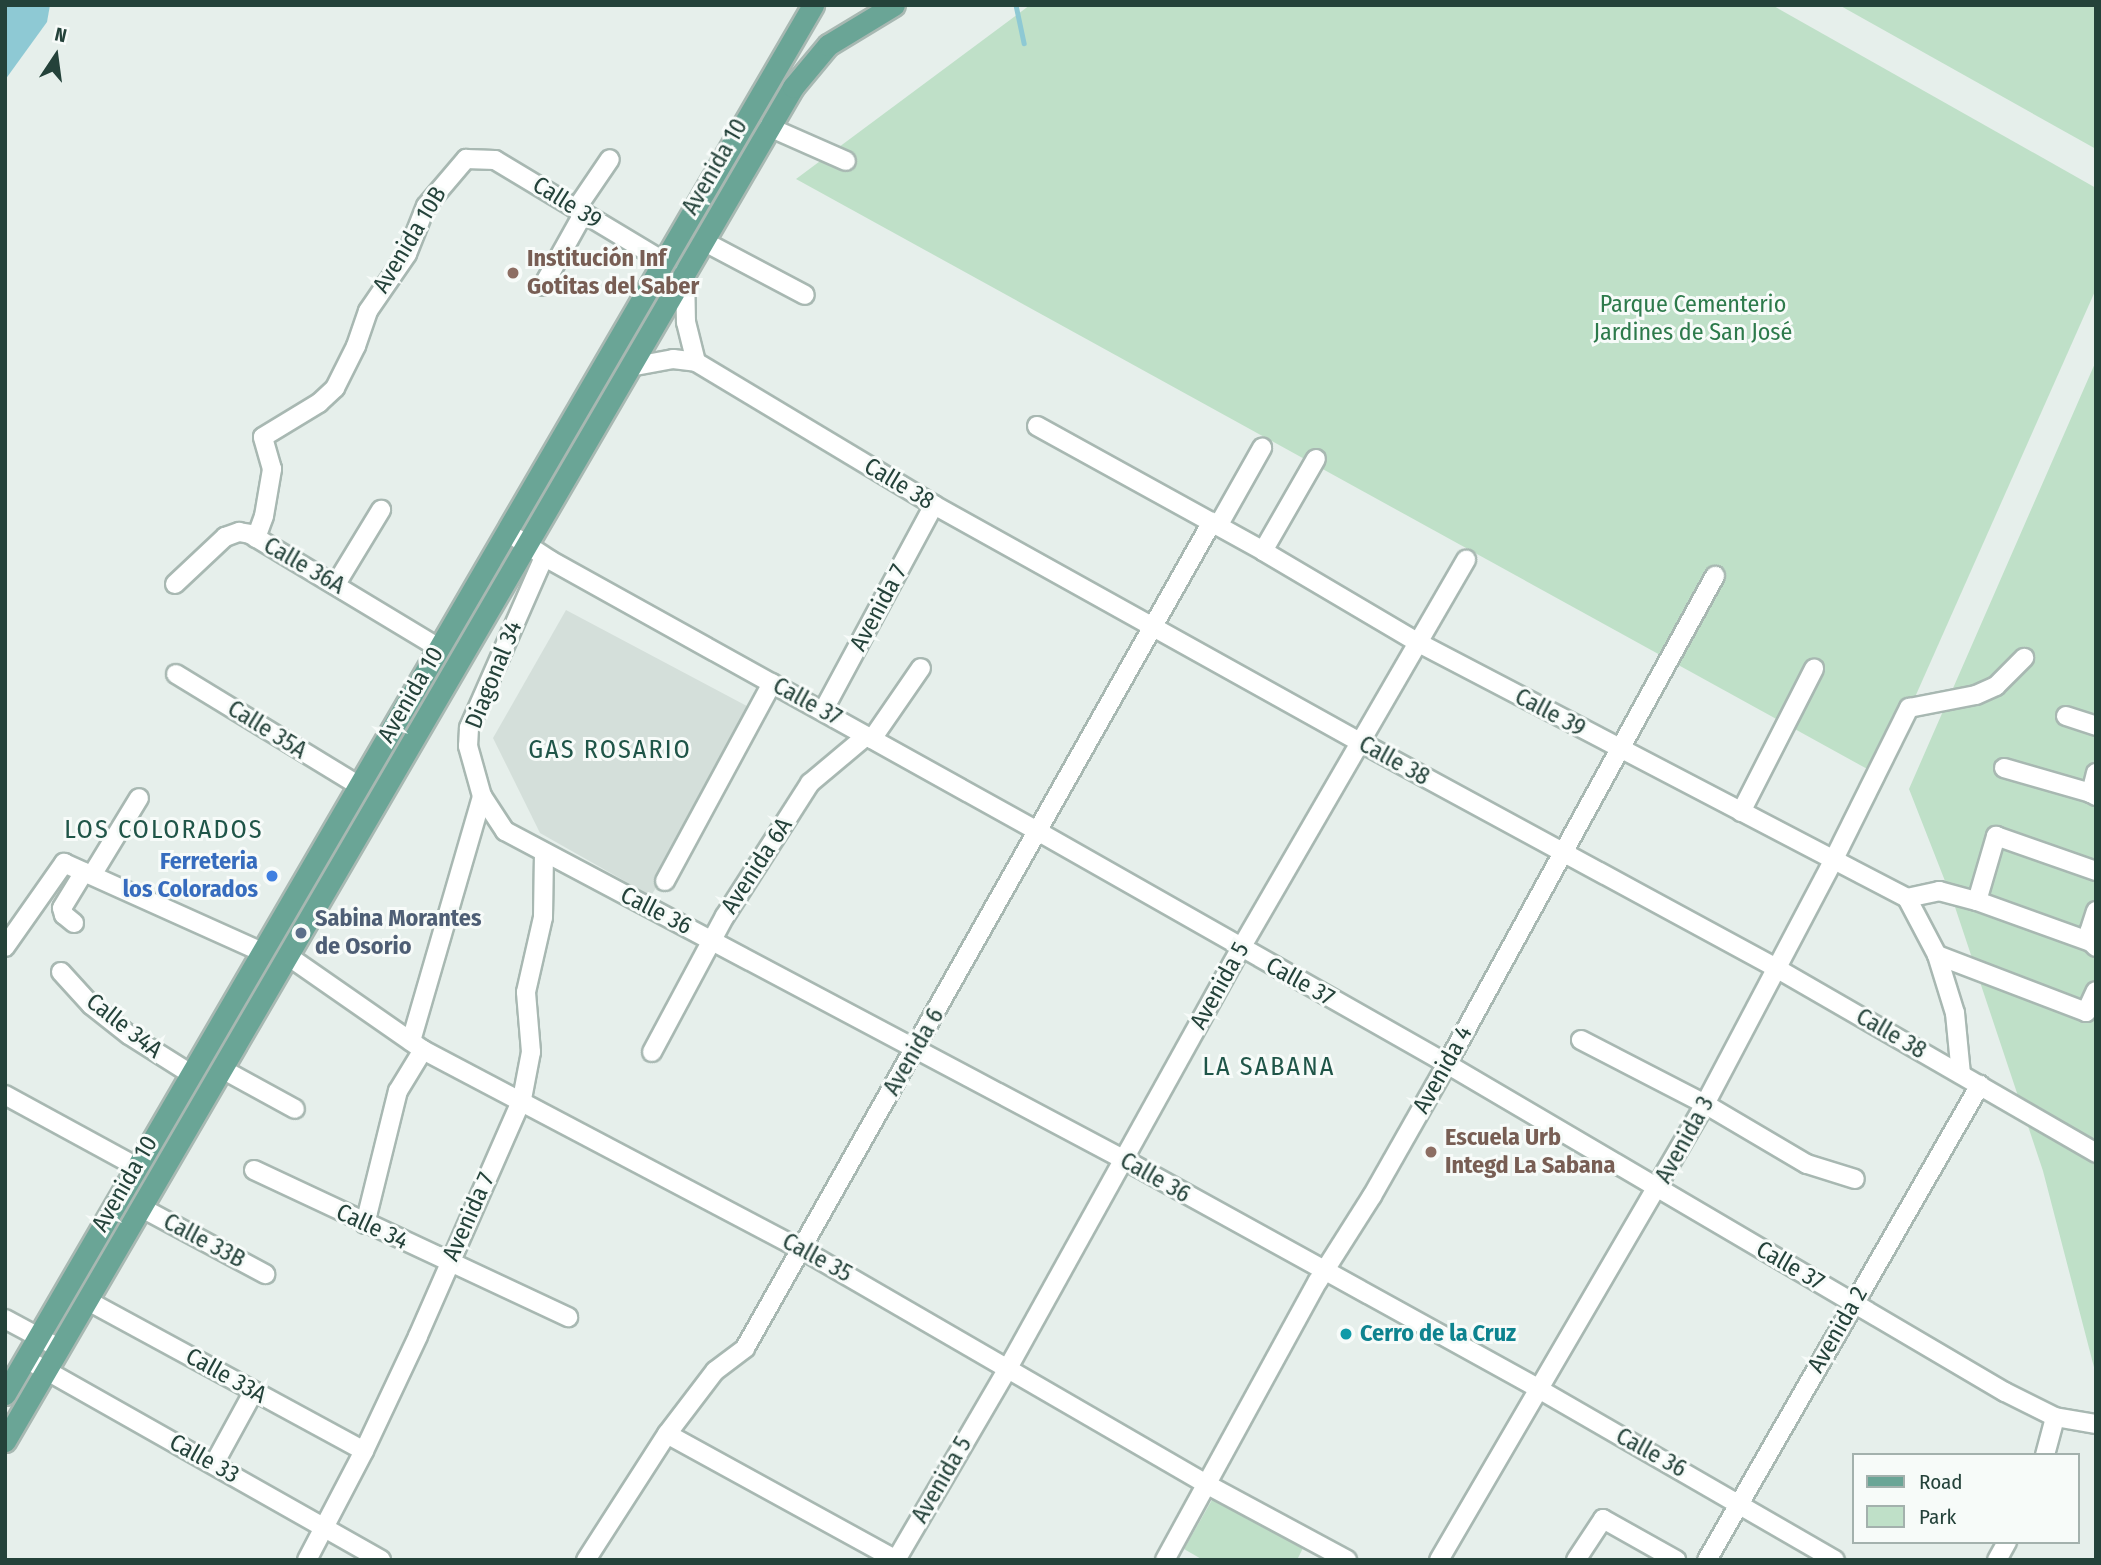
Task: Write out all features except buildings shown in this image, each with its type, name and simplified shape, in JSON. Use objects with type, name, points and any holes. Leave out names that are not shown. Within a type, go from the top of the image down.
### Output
[{"type":"main road","name":"Avenida 10","points":[[5,1394],[813,5]]},
{"type":"main road","name":"Avenida 10","points":[[5,1441],[793,87],[828,45],[894,5]]},
{"type":"street","points":[[769,127],[846,161]]},
{"type":"street","name":"Calle 39","points":[[466,159],[495,160],[663,261]]},
{"type":"street","name":"Avenida 10B","points":[[256,538],[264,516],[272,469],[263,438],[319,403],[335,388],[356,346],[361,327],[383,285],[407,254],[426,206],[466,159]]},
{"type":"street","points":[[543,286],[580,211],[610,159]]},
{"type":"street","points":[[703,241],[804,296]]},
{"type":"street","points":[[685,271],[686,323],[696,362]]},
{"type":"street","name":"Calle 38","points":[[630,367],[673,359],[696,362],[934,505],[1360,742],[1776,968],[2096,1153]]},
{"type":"street","name":"Calle 39","points":[[1037,426],[1263,551],[1417,642],[1621,751],[1907,898]]},
{"type":"street","name":"Avenida 6","points":[[586,1560],[667,1434],[715,1371],[746,1348],[1039,832],[1153,625],[1262,447]]},
{"type":"street","points":[[1263,551],[1316,459]]},
{"type":"street","name":"Avenida 7","points":[[823,711],[934,505]]},
{"type":"street","points":[[337,584],[381,510]]},
{"type":"street","name":"Calle 36A","points":[[175,584],[225,537],[239,532],[256,538],[337,584],[439,648]]},
{"type":"street","name":"Calle 37","points":[[506,532],[544,557],[772,682],[1447,1064],[2005,1392],[2055,1417],[2096,1424]]},
{"type":"street","name":"Diagonal 34","points":[[482,796],[468,746],[469,728],[544,557]]},
{"type":"street","name":"Avenida 5","points":[[896,1560],[1008,1367],[1241,948],[1466,560]]},
{"type":"street","name":"Avenida 4","points":[[1165,1560],[1324,1272],[1372,1196],[1447,1064],[1716,576]]},
{"type":"street","name":"Avenida 3","points":[[1439,1560],[1705,1104],[1834,859],[1909,708],[1976,695],[1996,685],[2024,658]]},
{"type":"street","name":"Avenida 6A","points":[[652,1052],[724,916],[810,783],[869,737],[921,667]]},
{"type":"street","points":[[1741,812],[1814,669]]},
{"type":"street","name":"Calle 35A","points":[[176,674],[358,785]]},
{"type":"street","points":[[665,881],[772,682]]},
{"type":"street","points":[[2066,716],[2096,726]]},
{"type":"street","points":[[2004,768],[2093,794],[2096,773]]},
{"type":"street","points":[[365,1224],[398,1091],[417,1045],[482,796]]},
{"type":"street","name":"Calle 36","points":[[482,796],[505,831],[1123,1159],[1537,1388],[1741,1503],[1835,1560]]},
{"type":"street","points":[[74,923],[64,915],[62,908],[139,798]]},
{"type":"street","points":[[1977,901],[1996,836],[2096,871]]},
{"type":"street","name":"Avenida 7","points":[[307,1560],[364,1451],[522,1100],[531,1052],[526,992],[543,917],[544,853]]},
{"type":"street","points":[[5,947],[64,863],[262,952]]},
{"type":"street","points":[[1961,1074],[1960,1041],[1955,1013],[1937,956],[1907,898],[1939,891],[1977,901],[2093,944]]},
{"type":"street","points":[[2093,944],[2089,932],[2096,911]]},
{"type":"street","name":"Calle 35","points":[[288,956],[417,1045],[801,1249],[1208,1485],[1347,1560]]},
{"type":"street","points":[[1937,956],[2085,1012],[2096,990]]},
{"type":"street","name":"Calle 34A","points":[[61,972],[91,1005],[129,1035],[191,1074]]},
{"type":"street","points":[[1581,1040],[1705,1104],[1807,1164],[1855,1180]]},
{"type":"street","points":[[222,1069],[295,1109]]},
{"type":"street","name":"Avenida 2","points":[[1707,1560],[1980,1085]]},
{"type":"street","points":[[5,1095],[137,1167]]},
{"type":"street","name":"Calle 34","points":[[254,1170],[568,1317]]},
{"type":"street","name":"Calle 33B","points":[[142,1208],[265,1274]]},
{"type":"street","name":"Calle 33A","points":[[88,1301],[364,1451]]},
{"type":"street","points":[[5,1319],[59,1348]]},
{"type":"street","name":"Calle 33","points":[[26,1359],[381,1560]]},
{"type":"street","points":[[214,1464],[254,1391]]},
{"type":"street","points":[[2046,1453],[2055,1417]]},
{"type":"street","points":[[667,1434],[896,1560]]},
{"type":"street","points":[[1576,1560],[1603,1519],[1676,1560]]},
{"type":"street","points":[[1996,1560],[2006,1544]]},
{"type":"shaded area","points":[[566,610],[760,713],[651,896],[540,833],[493,738]]},
{"type":"green space","name":"Parque Cementerio Jardines de San José","points":[[1030,5],[1772,5],[2096,188],[2096,289],[1880,776],[796,179]]},
{"type":"green space","points":[[1839,5],[2096,5],[2096,149]]},
{"type":"green space","points":[[2096,361],[2096,1375],[2043,1171],[1954,904],[1909,789]]},
{"type":"green space","points":[[1213,1498],[1304,1546],[1297,1560],[1203,1560],[1184,1549]]},
{"type":"water","points":[[5,5],[50,5],[47,22],[5,80]]},
{"type":"waterway","points":[[1016,5],[1024,43]]},
{"type":"place","name":"Institución Inf Gotitas del Saber","points":[[513,273]]},
{"type":"place","name":"Ferreteria los Colorados","points":[[272,876]]},
{"type":"place","name":"Sabina Morantes de Osorio","points":[[301,933]]},
{"type":"place","name":"Escuela Urb Integd La Sabana","points":[[1431,1152]]},
{"type":"place","name":"Cerro de la Cruz","points":[[1346,1334]]},
{"type":"district","name":"GAS ROSARIO","points":[[610,750]]},
{"type":"district","name":"LOS COLORADOS","points":[[164,830]]},
{"type":"district","name":"LA SABANA","points":[[1269,1067]]}]
